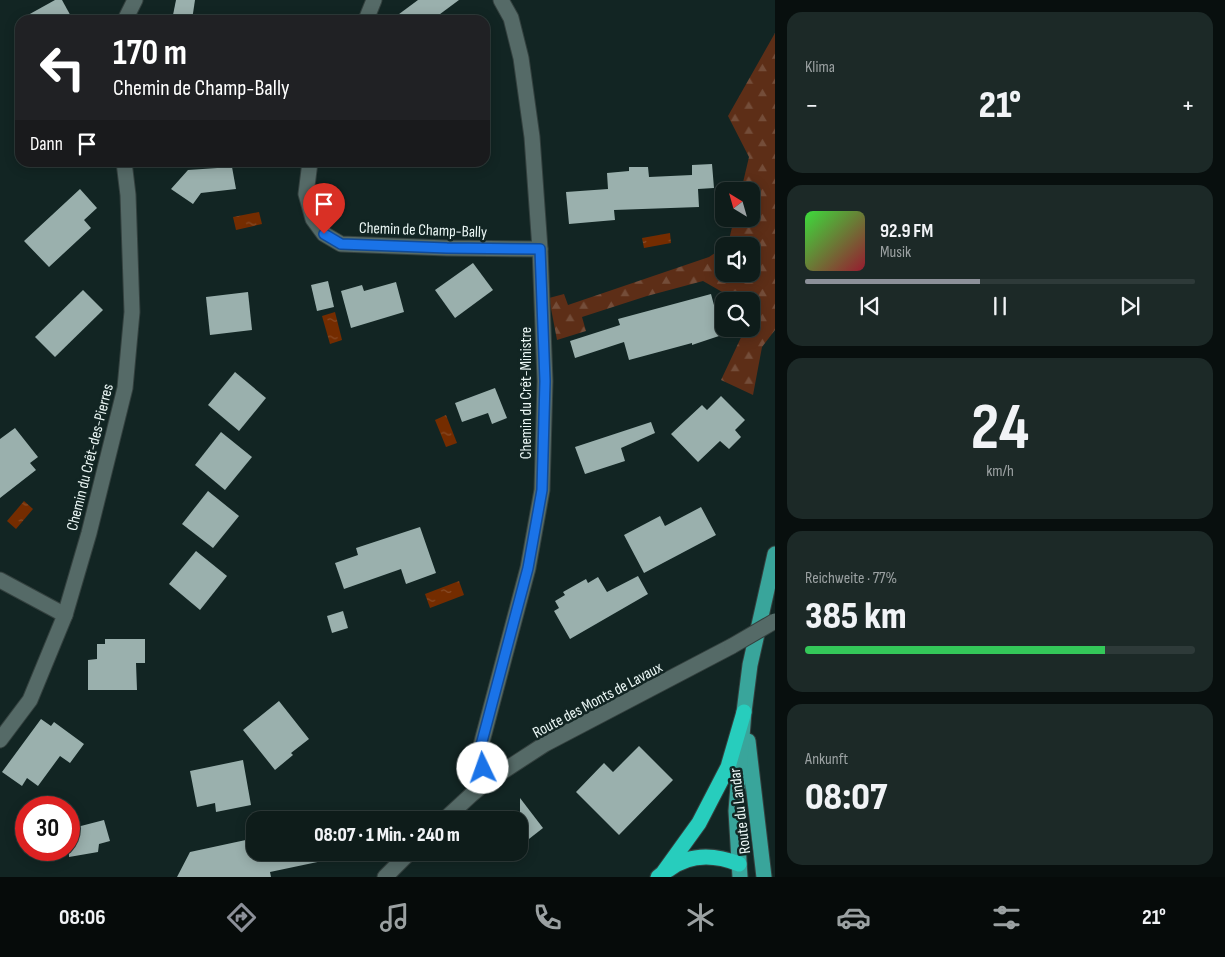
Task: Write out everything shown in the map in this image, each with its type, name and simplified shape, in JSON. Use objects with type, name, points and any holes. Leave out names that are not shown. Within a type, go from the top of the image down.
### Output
[{"type":"highway","points":[[661,875],[700,823],[728,767],[744,712]]},
{"type":"highway","points":[[661,875],[674,865],[686,860],[713,856],[727,859],[740,871]]},
{"type":"main road","name":"Route du Landar","points":[[740,871],[736,811],[744,712],[750,665],[775,554]]},
{"type":"main road","name":"Route du Landar","points":[[744,712],[760,876]]},
{"type":"main road","points":[[740,871],[745,869],[760,876]]},
{"type":"street","points":[[128,15],[135,0]]},
{"type":"street","points":[[368,15],[374,0]]},
{"type":"street","name":"Chemin du Crêt-Ministre","points":[[488,781],[483,768],[480,749],[528,568],[542,490],[545,381],[540,249],[532,137],[522,58],[511,18],[501,0]]},
{"type":"street","name":"Chemin du Crêt-des-Pierres","points":[[0,740],[30,700],[65,615],[89,533],[125,388],[132,312],[128,195],[125,167]]},
{"type":"street","name":"Chemin de Champ-Bally","points":[[309,167],[306,194],[313,219],[324,234],[341,244],[540,249]]},
{"type":"street","points":[[0,580],[65,615]]},
{"type":"street","name":"Route des Monts de Lavaux","points":[[453,811],[488,781],[545,744],[732,646],[775,621]]},
{"type":"street","points":[[385,877],[401,861]]},
{"type":"green space","points":[[775,33],[775,330],[762,347],[753,395],[721,380],[741,337],[760,337],[760,292],[722,292],[703,281],[647,296],[582,317],[586,331],[557,340],[549,298],[564,294],[568,305],[709,257],[715,253],[715,282],[760,282],[760,237],[730,237],[732,228],[760,228],[760,182],[743,182],[749,157],[728,116]]},
{"type":"water","points":[[259,212],[262,224],[236,230],[233,217]]},
{"type":"water","points":[[670,233],[671,243],[644,248],[642,238]]},
{"type":"water","points":[[335,312],[342,340],[330,344],[322,316]]},
{"type":"water","points":[[446,415],[457,443],[446,447],[435,420]]},
{"type":"water","points":[[24,501],[33,509],[16,529],[7,521]]},
{"type":"water","points":[[459,581],[464,595],[430,608],[425,594]]},
{"type":"building","points":[[55,0],[62,0],[70,15],[28,15]]},
{"type":"building","points":[[176,0],[195,0],[193,15],[173,15]]},
{"type":"building","points":[[418,0],[459,0],[439,15],[398,15]]},
{"type":"building","points":[[712,164],[714,188],[698,189],[699,207],[614,210],[615,220],[569,224],[566,192],[608,189],[607,173],[629,171],[629,167],[648,167],[649,177],[692,175],[692,165]]},
{"type":"building","points":[[232,167],[236,189],[201,193],[193,204],[171,189],[188,170]]},
{"type":"building","points":[[80,189],[97,208],[84,220],[91,228],[49,267],[24,241]]},
{"type":"building","points":[[473,263],[493,290],[455,318],[435,290]]},
{"type":"building","points":[[328,281],[334,307],[317,311],[311,285]]},
{"type":"building","points":[[396,282],[404,312],[351,328],[341,291],[362,285],[364,291]]},
{"type":"building","points":[[83,290],[103,310],[55,357],[35,337]]},
{"type":"building","points":[[248,292],[252,330],[210,335],[206,297]]},
{"type":"building","points":[[711,294],[715,309],[716,337],[692,345],[692,343],[629,360],[624,342],[575,358],[570,341],[620,325],[618,319]]},
{"type":"building","points":[[235,372],[266,398],[239,431],[208,405]]},
{"type":"building","points":[[495,388],[507,418],[492,424],[488,413],[462,422],[455,403]]},
{"type":"building","points":[[721,396],[745,420],[735,430],[741,437],[729,449],[720,441],[698,462],[671,434],[702,405],[707,410]]},
{"type":"building","points":[[651,422],[655,433],[621,448],[625,461],[585,474],[575,447]]},
{"type":"building","points":[[15,428],[38,457],[30,463],[36,470],[0,498],[0,439]]},
{"type":"building","points":[[221,432],[252,457],[225,490],[195,465]]},
{"type":"building","points":[[208,491],[239,516],[213,548],[182,524]]},
{"type":"building","points":[[701,507],[716,535],[644,573],[624,535],[660,516],[665,526]]},
{"type":"building","points":[[420,527],[436,573],[406,584],[401,569],[344,589],[335,563],[358,555],[356,548]]},
{"type":"building","points":[[196,551],[227,576],[200,610],[169,584]]},
{"type":"building","points":[[638,576],[648,594],[570,639],[554,611],[559,608],[555,601],[565,595],[563,592],[586,579],[588,583],[598,577],[607,592]]},
{"type":"building","points":[[343,611],[348,628],[332,633],[327,616]]},
{"type":"building","points":[[105,639],[145,639],[145,663],[136,663],[137,690],[88,690],[88,660],[97,659],[97,644],[105,644]]},
{"type":"building","points":[[279,701],[309,739],[291,753],[293,755],[275,770],[243,730]]},
{"type":"building","points":[[41,719],[51,726],[54,722],[84,744],[70,763],[60,756],[38,786],[27,778],[22,786],[2,772]]},
{"type":"building","points":[[639,746],[673,780],[619,835],[576,792],[604,763],[613,772]]},
{"type":"building","points":[[243,760],[251,805],[216,812],[215,803],[197,807],[190,771]]},
{"type":"building","points":[[520,798],[543,828],[528,840],[528,811],[520,811]]},
{"type":"building","points":[[104,820],[110,841],[99,844],[98,852],[80,855],[80,826]]},
{"type":"building","points":[[246,840],[246,861],[322,861],[270,872],[271,877],[177,877],[190,852]]},
{"type":"route","points":[[324,234],[341,244],[540,249],[545,381],[542,490],[528,568],[480,749],[483,768]]}]
